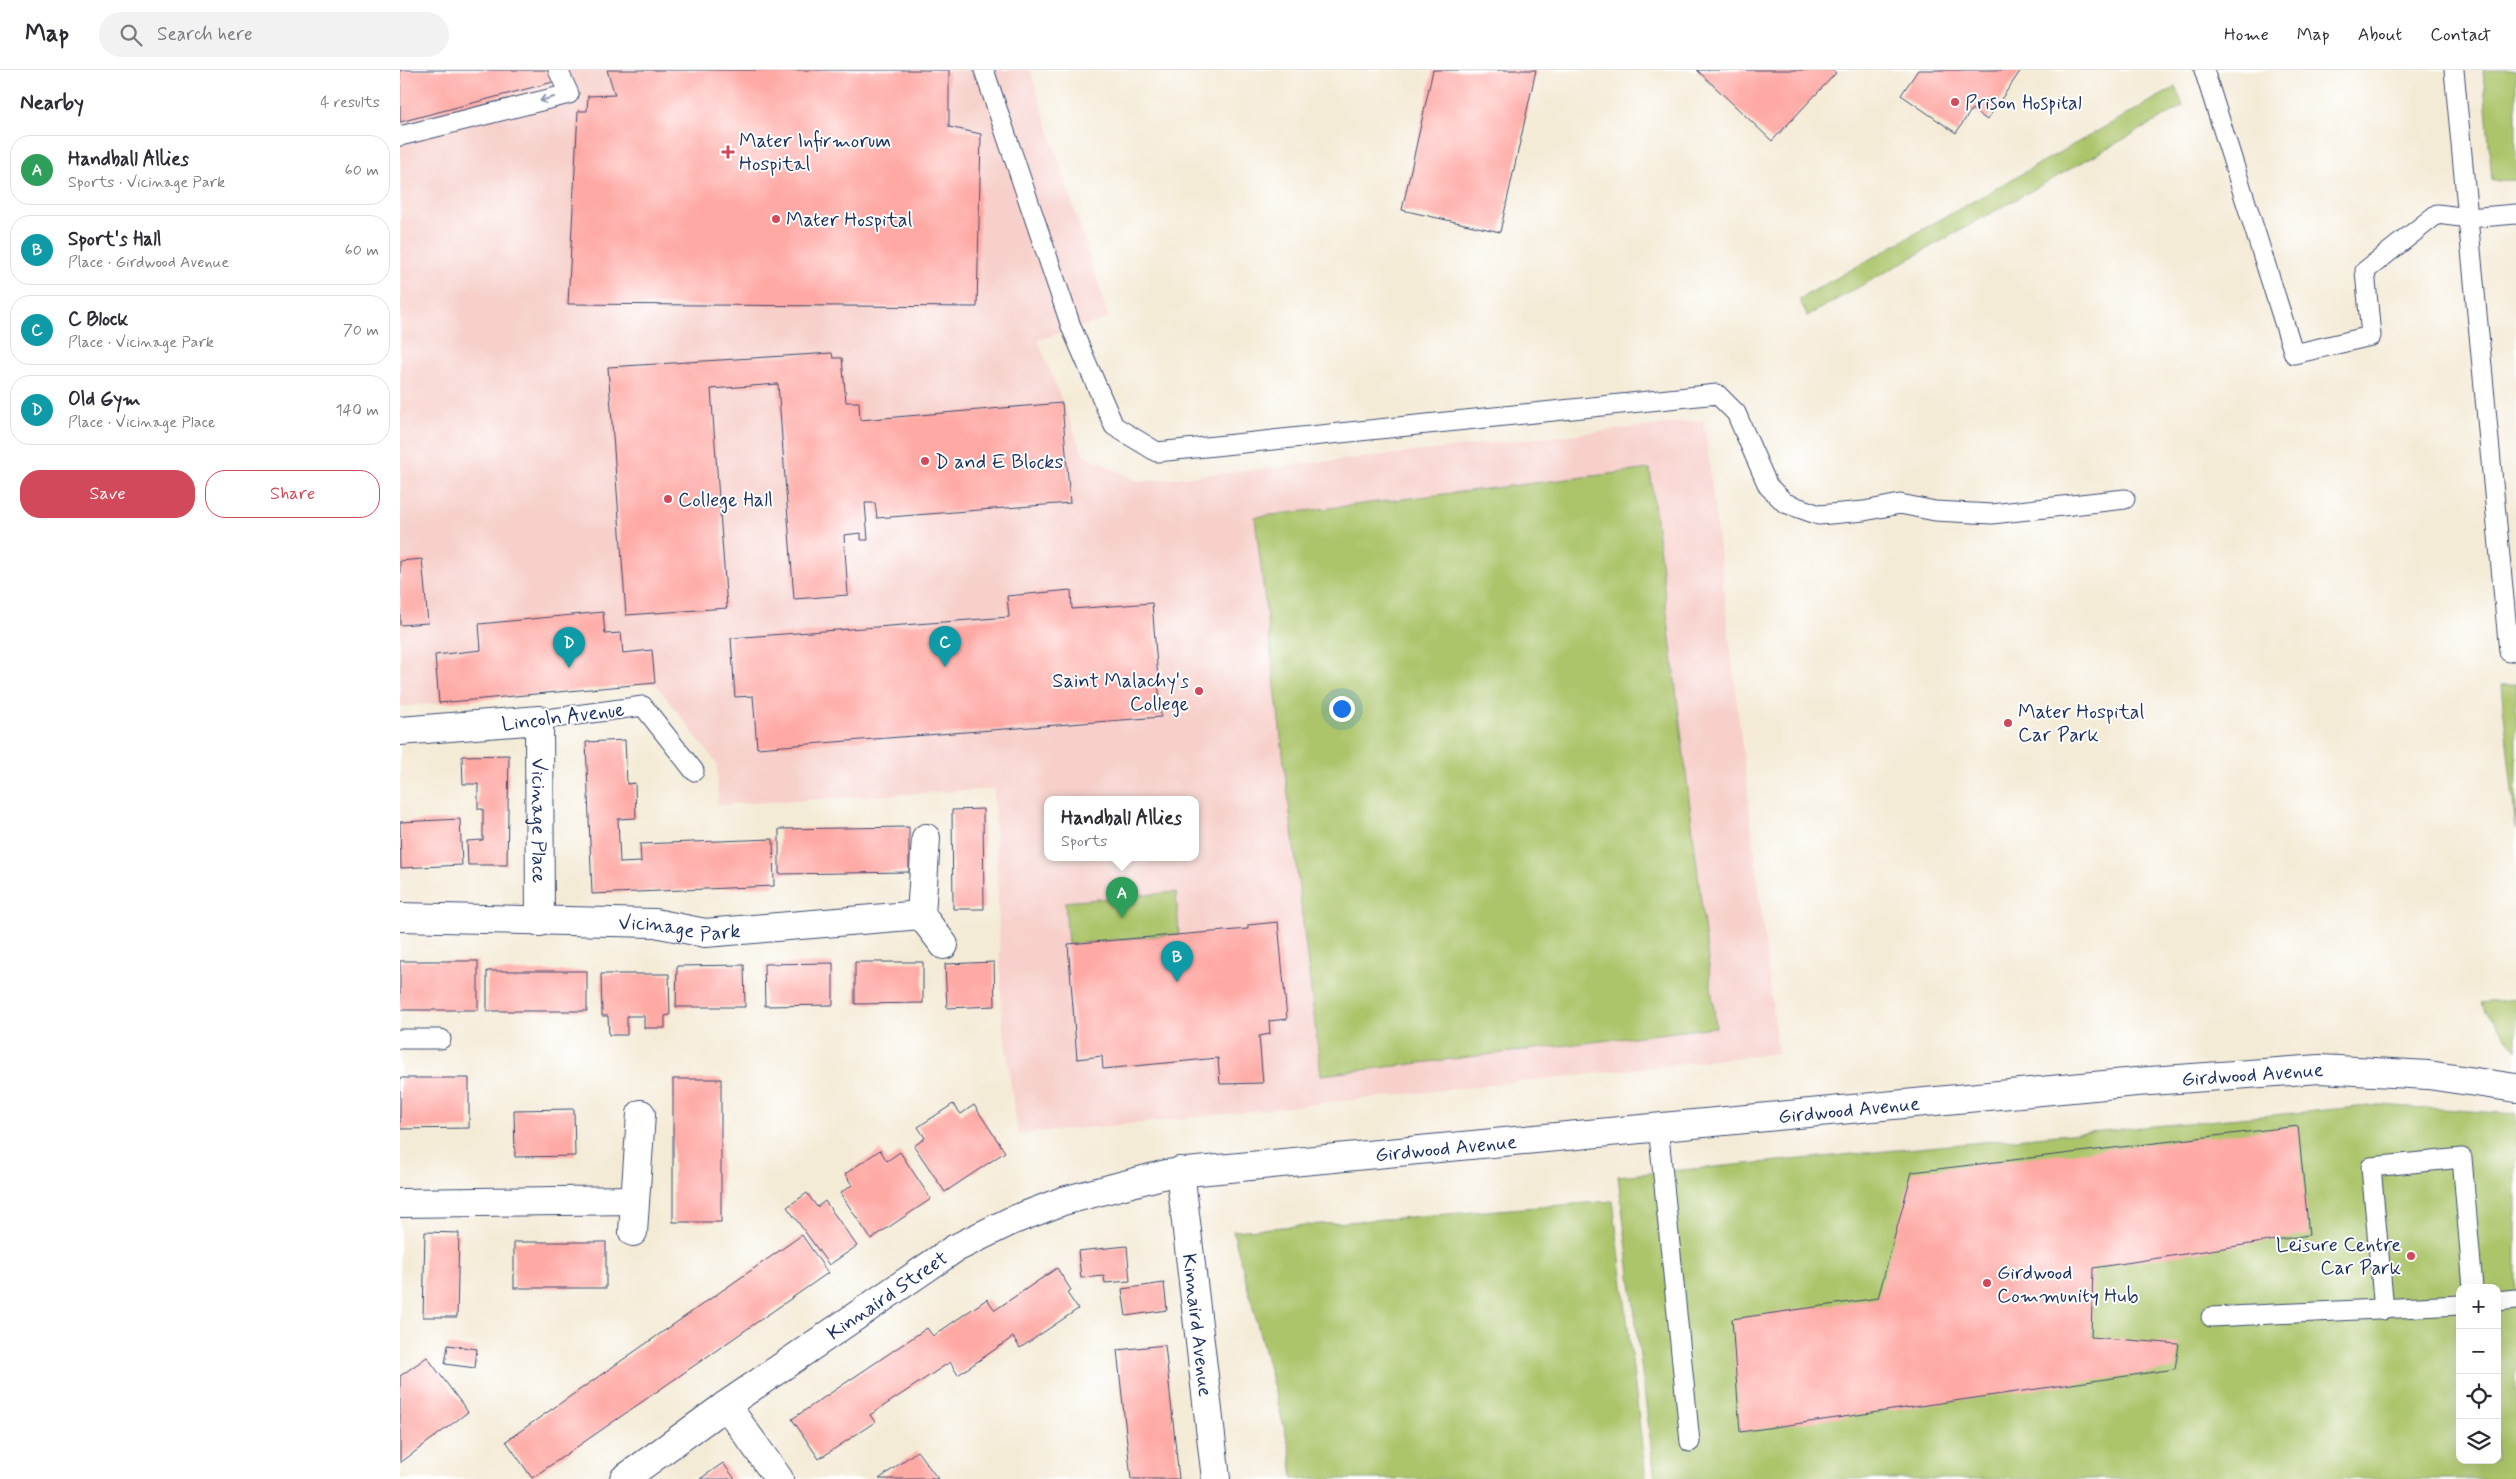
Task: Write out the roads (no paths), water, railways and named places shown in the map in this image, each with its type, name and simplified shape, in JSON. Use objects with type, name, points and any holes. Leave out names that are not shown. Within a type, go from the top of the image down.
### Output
[{"type":"street","name":"Lincoln Avenue","points":[[400,731],[539,720]]},
{"type":"street","name":"Vicinage Place","points":[[539,720],[540,922]]},
{"type":"street","points":[[926,838],[921,915],[944,945]]},
{"type":"street","name":"Vicinage Park","points":[[400,917],[540,922],[655,923],[705,933],[921,915]]},
{"type":"street","name":"Girdwood Avenue","points":[[1180,1171],[2136,1082],[2320,1069],[2428,1075],[2516,1088]]},
{"type":"street","points":[[634,1232],[641,1114]]},
{"type":"street","name":"Kinnaird Street","points":[[624,1479],[726,1405],[954,1250],[1011,1221],[1063,1201],[1180,1171]]},
{"type":"street","name":"Kinnaird Avenue","points":[[1180,1171],[1216,1479]]},
{"type":"street","points":[[400,1203],[635,1200]]},
{"type":"street","points":[[726,1405],[779,1479]]},
{"type":"lane","points":[[400,136],[569,94],[558,70]]},
{"type":"lane","points":[[984,70],[1072,329],[1114,426],[1157,452],[1717,394],[1736,413],[1768,486],[1785,502],[1819,515],[1864,511],[1900,504],[1934,511],[1992,514],[2125,499]]},
{"type":"lane","points":[[2204,70],[2294,354],[2371,336],[2365,271],[2437,214],[2469,218],[2516,214]]},
{"type":"lane","points":[[2454,70],[2509,652]]},
{"type":"lane","name":"Lincoln Avenue","points":[[539,720],[643,706],[694,771]]},
{"type":"lane","points":[[400,1039],[441,1039]]},
{"type":"lane","points":[[1658,1126],[1690,1442]]},
{"type":"lane","points":[[2384,1310],[2371,1166],[2462,1158],[2473,1284]]},
{"type":"lane","points":[[2501,1301],[2516,1299]]},
{"type":"lane","points":[[2211,1317],[2456,1305]]},
{"type":"place","name":"Prison Hospital","points":[[1955,102]]},
{"type":"place","name":"Mater Infirmorum Hospital","points":[[728,152]]},
{"type":"place","name":"Mater Hospital","points":[[776,219]]},
{"type":"place","name":"D and E Blocks","points":[[925,461]]},
{"type":"place","name":"College Hall","points":[[668,499]]},
{"type":"place","name":"C Block","points":[[945,667]]},
{"type":"place","name":"Old Gym","points":[[569,668]]},
{"type":"place","name":"Saint Malachy's College","points":[[1199,691]]},
{"type":"place","name":"Mater Hospital Car Park","points":[[2008,723]]},
{"type":"place","name":"Handball Allies","points":[[1122,918]]},
{"type":"place","name":"Sport's Hall","points":[[1177,982]]},
{"type":"place","name":"Leisure Centre Car Park","points":[[2411,1256]]},
{"type":"place","name":"Girdwood Community Hub","points":[[1987,1283]]}]
